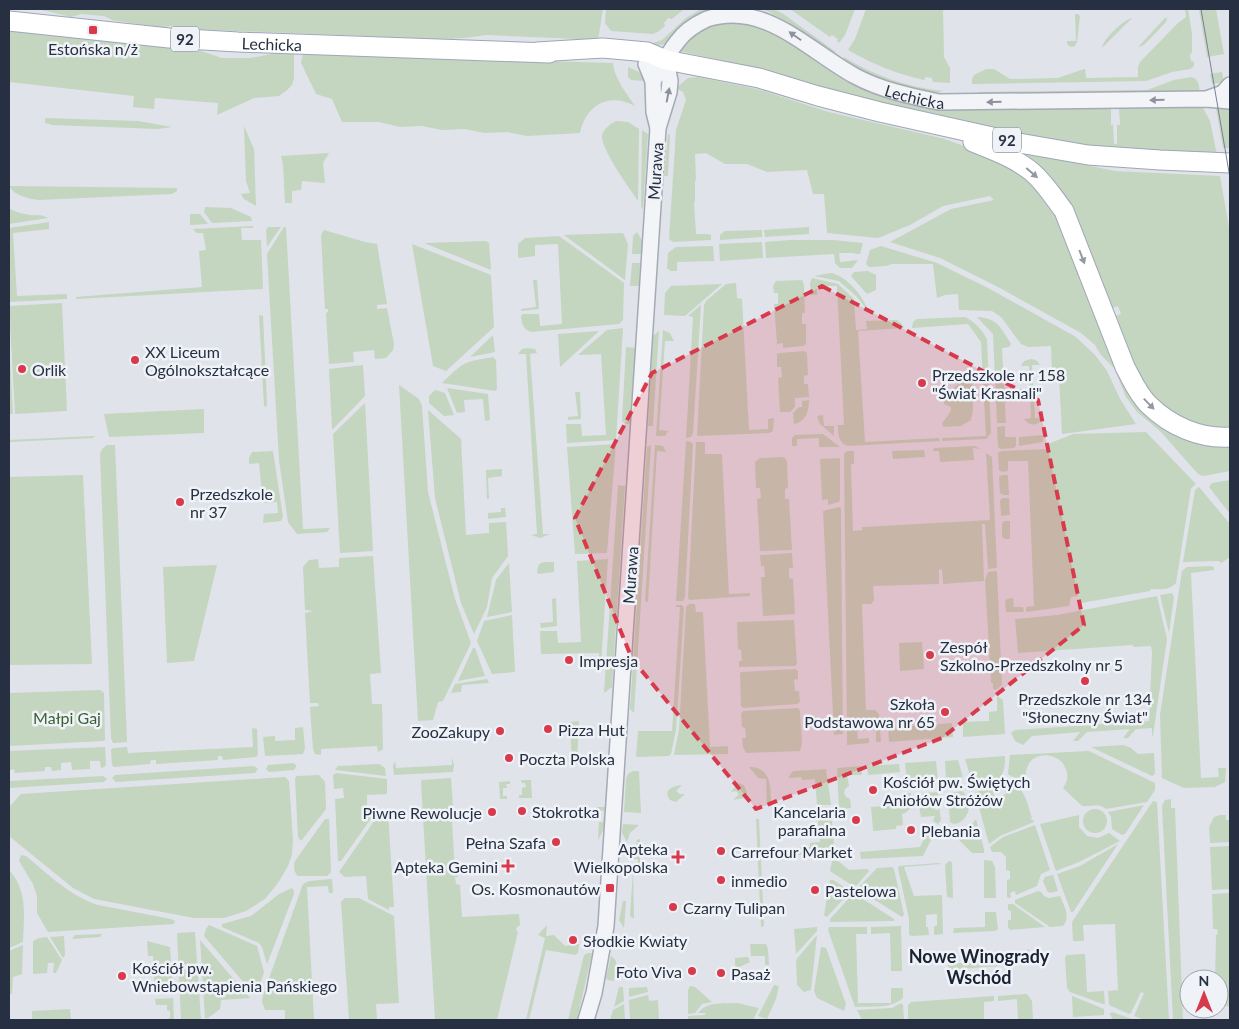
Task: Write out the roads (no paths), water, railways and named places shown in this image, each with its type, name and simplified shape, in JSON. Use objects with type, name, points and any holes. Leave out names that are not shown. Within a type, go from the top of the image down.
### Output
[{"type":"main road","name":"Lechicka","points":[[9,20],[178,39],[537,52],[617,49],[647,52],[666,60],[758,78],[818,96],[1019,143],[1088,155],[1230,163]]},
{"type":"main road","name":"Lechicka","points":[[537,52],[650,72],[666,60]]},
{"type":"main road","points":[[926,122],[1011,158],[1032,172],[1048,189],[1064,211],[1125,368],[1142,396],[1170,422],[1203,435],[1230,437]]},
{"type":"street","name":"Lechicka","points":[[666,60],[676,42],[701,22],[724,13],[744,12],[772,20],[842,68],[870,83],[906,95],[938,102],[1206,99],[1230,101]]},
{"type":"street","name":"Murawa","points":[[586,1020],[601,955],[609,898],[658,128],[666,105],[670,81],[666,60]]},
{"type":"street","name":"Murawa","points":[[650,72],[654,112],[658,128]]},
{"type":"street","points":[[1206,99],[1223,93],[1230,85]]},
{"type":"tram line","points":[[1201,9],[1230,178]]},
{"type":"place","name":"Estońska n/ż","points":[[93,30]]},
{"type":"place","name":"XX Liceum Ogólnokształcące","points":[[135,360]]},
{"type":"place","name":"Orlik","points":[[22,369]]},
{"type":"place","name":"Przedszkole nr 158 \"Świat Krasnali\"","points":[[922,383]]},
{"type":"place","name":"Przedszkole nr 37","points":[[180,502]]},
{"type":"place","name":"Zespół Szkolno-Przedszkolny nr 5","points":[[930,655]]},
{"type":"place","name":"Impresja","points":[[569,660]]},
{"type":"place","name":"Przedszkole nr 134 \"Słoneczny Świat\"","points":[[1085,681]]},
{"type":"place","name":"Szkoła Podstawowa nr 65","points":[[945,712]]},
{"type":"place","name":"Pizza Hut","points":[[548,729]]},
{"type":"place","name":"ZooZakupy","points":[[500,731]]},
{"type":"place","name":"Poczta Polska","points":[[509,758]]},
{"type":"place","name":"Kościół pw. Świętych Aniołów Stróżów","points":[[873,790]]},
{"type":"place","name":"Stokrotka","points":[[522,811]]},
{"type":"place","name":"Piwne Rewolucje","points":[[492,812]]},
{"type":"place","name":"Kancelaria parafialna","points":[[856,820]]},
{"type":"place","name":"Plebania","points":[[911,830]]},
{"type":"place","name":"Pełna Szafa","points":[[556,842]]},
{"type":"place","name":"Carrefour Market","points":[[721,851]]},
{"type":"place","name":"Apteka Wielkopolska","points":[[678,857]]},
{"type":"place","name":"Apteka Gemini","points":[[508,866]]},
{"type":"place","name":"inmedio","points":[[721,880]]},
{"type":"place","name":"Os. Kosmonautów","points":[[610,888]]},
{"type":"place","name":"Pastelowa","points":[[815,890]]},
{"type":"place","name":"Czarny Tulipan","points":[[673,907]]},
{"type":"place","name":"Słodkie Kwiaty","points":[[573,940]]},
{"type":"place","name":"Foto Viva","points":[[692,971]]},
{"type":"place","name":"Pasaż","points":[[721,973]]},
{"type":"place","name":"Kościół pw. Wniebowstąpienia Pańskiego","points":[[122,976]]},
{"type":"district","name":"Nowe Winogrady Wschód","points":[[979,966]]},
{"type":"park label","name":"Małpi Gaj","points":[[67,717]]}]
